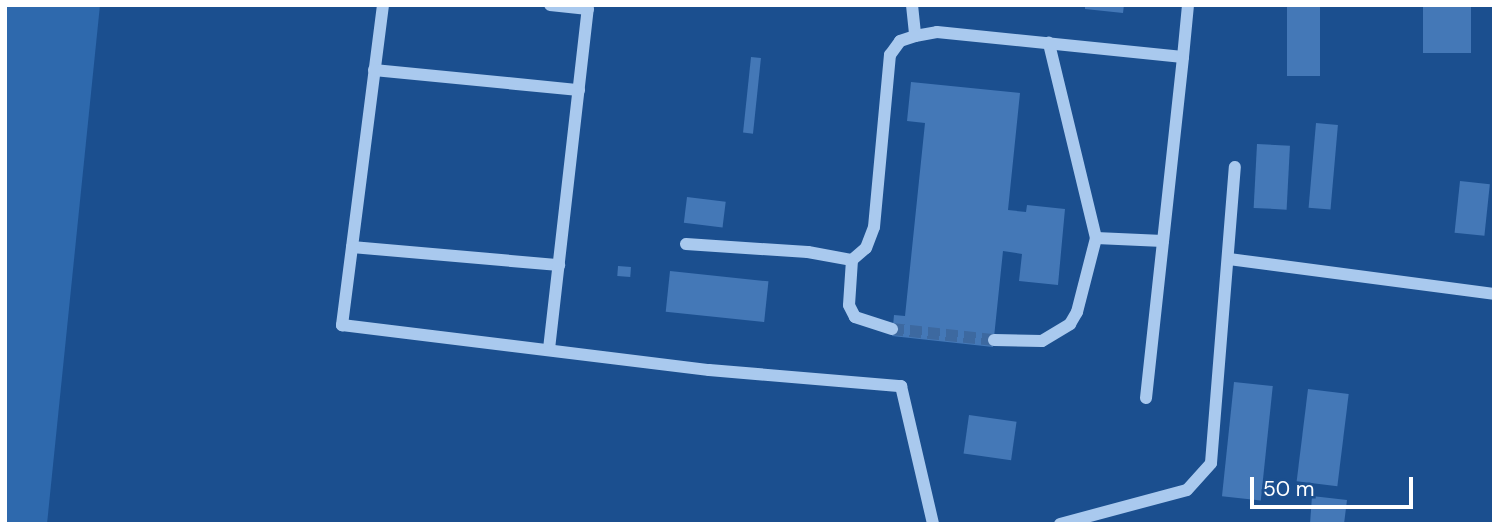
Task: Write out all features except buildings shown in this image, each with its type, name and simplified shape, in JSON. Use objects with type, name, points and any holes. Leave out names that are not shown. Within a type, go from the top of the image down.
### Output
[{"type":"lane","points":[[383,5],[342,325],[901,386],[933,524]]},
{"type":"lane","points":[[549,349],[589,9],[550,5]]},
{"type":"lane","points":[[912,5],[915,36]]},
{"type":"lane","points":[[1146,398],[1188,5]]},
{"type":"lane","points":[[892,329],[855,317],[849,305],[852,260],[866,248],[874,227],[890,55],[901,41],[937,32],[1183,57]]},
{"type":"lane","points":[[994,340],[1042,341],[1070,324],[1077,312],[1096,238],[1049,43]]},
{"type":"lane","points":[[374,70],[579,90]]},
{"type":"lane","points":[[1060,524],[1187,490],[1211,463],[1235,167]]},
{"type":"lane","points":[[1096,238],[1163,240]]},
{"type":"lane","points":[[686,244],[808,252],[852,260]]},
{"type":"lane","points":[[352,247],[559,265]]},
{"type":"lane","points":[[1229,258],[1494,294]]},
{"type":"shaded area","points":[[5,5],[100,5],[47,524],[5,524]]},
{"type":"tunnel","points":[[892,329],[994,340]]}]
